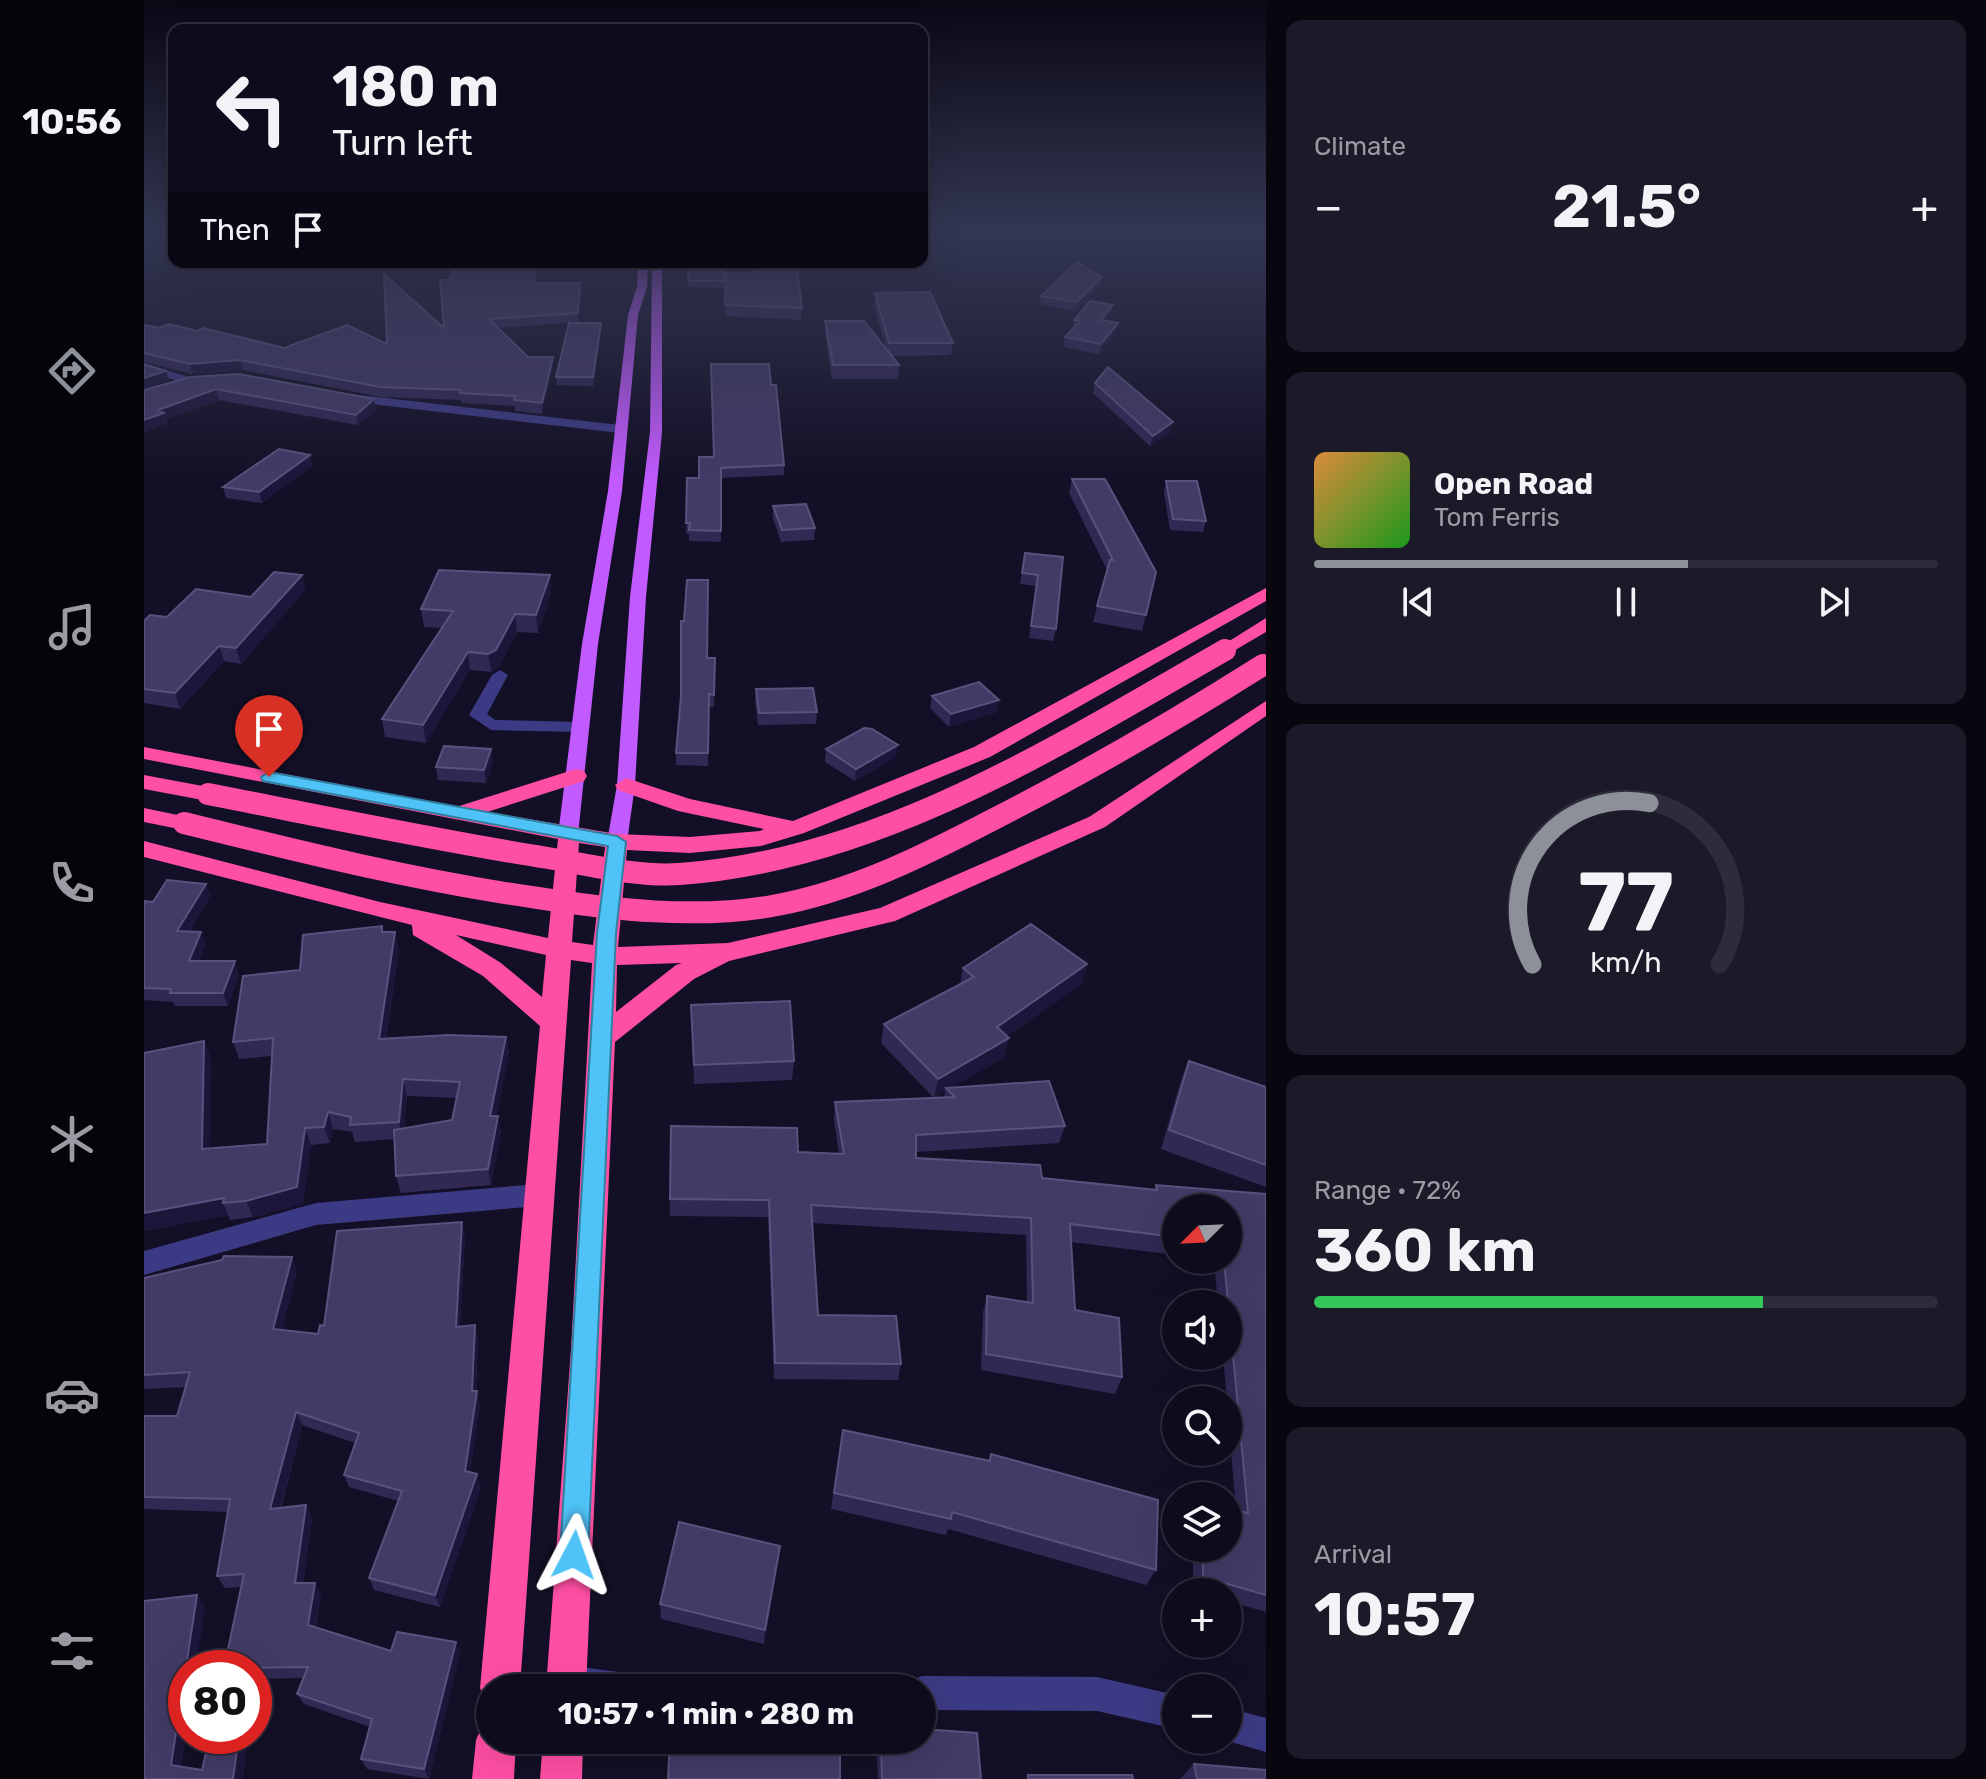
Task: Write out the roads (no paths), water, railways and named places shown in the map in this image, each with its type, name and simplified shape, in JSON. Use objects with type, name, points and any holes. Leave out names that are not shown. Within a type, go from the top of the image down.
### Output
[{"type":"highway","points":[[144,753],[617,842],[690,845],[761,838],[796,828],[982,752],[1266,593]]},
{"type":"highway","points":[[144,782],[517,853],[632,870],[678,874],[760,863],[854,837],[1023,763],[1266,624]]},
{"type":"highway","points":[[144,815],[354,865],[499,893],[629,911],[680,913],[773,906],[904,865],[1045,794],[1265,664]]},
{"type":"highway","points":[[144,849],[380,910],[559,949],[606,956],[728,952],[886,915],[1097,822],[1266,707]]},
{"type":"highway","points":[[456,814],[576,776]]},
{"type":"highway","points":[[626,785],[662,800],[704,811],[796,828]]},
{"type":"highway","points":[[501,1674],[568,835]]},
{"type":"highway","points":[[567,1674],[606,956],[617,842]]},
{"type":"highway","points":[[380,910],[468,952],[504,976],[553,1022]]},
{"type":"highway","points":[[603,1036],[685,972],[728,952]]},
{"type":"highway","points":[[493,1779],[495,1754]]},
{"type":"highway","points":[[561,1779],[562,1754]]},
{"type":"main road","points":[[568,835],[590,644],[615,491],[633,316]]},
{"type":"main road","points":[[617,842],[626,785],[638,597],[656,432],[657,316]]},
{"type":"street","points":[[144,367],[198,380],[168,389]]},
{"type":"street","points":[[338,395],[381,404],[620,429]]},
{"type":"street","points":[[500,675],[478,715],[483,721],[491,725],[581,727]]},
{"type":"street","points":[[144,1263],[316,1214],[538,1195]]},
{"type":"street","points":[[936,1693],[1097,1694],[1162,1709]]},
{"type":"street","points":[[1242,1729],[1266,1735]]}]
